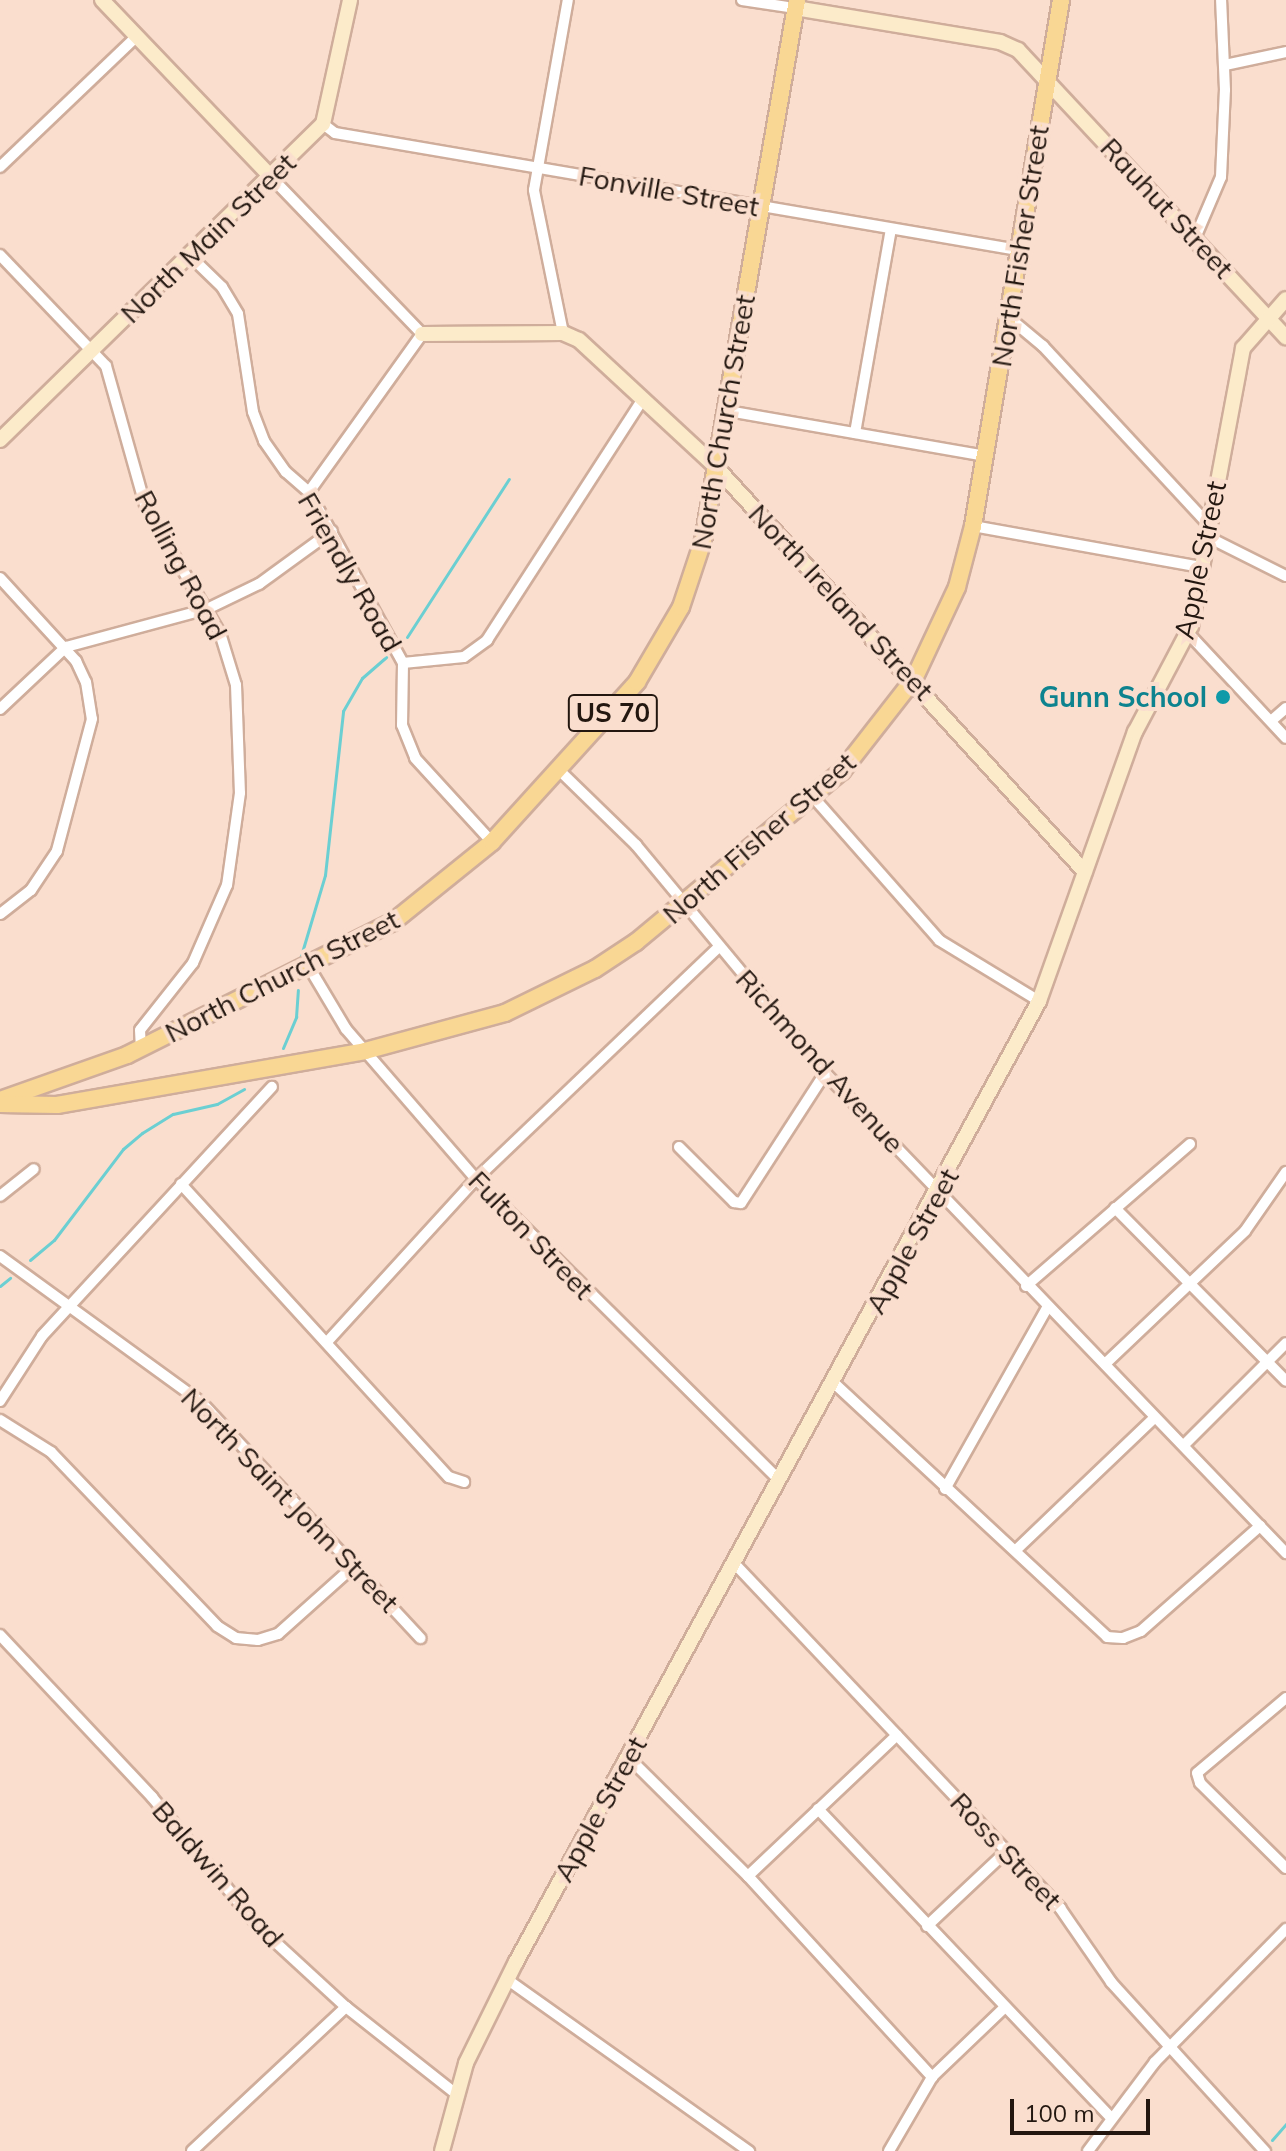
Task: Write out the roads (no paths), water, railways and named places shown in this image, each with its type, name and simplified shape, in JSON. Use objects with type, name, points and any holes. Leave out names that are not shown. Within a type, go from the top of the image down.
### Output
[{"type":"main road","name":"North Fisher Street","points":[[0,1102],[57,1105],[365,1051],[468,1026],[538,998],[612,958],[684,905],[814,798],[867,744],[914,679],[957,587],[973,526],[1061,0]]},
{"type":"main road","name":"North Church Street","points":[[0,1102],[141,1048],[309,967],[419,905],[492,842],[560,771],[637,682],[671,628],[703,541],[728,411],[796,4]]},
{"type":"street","points":[[102,0],[422,334],[563,333],[534,190],[568,0]]},
{"type":"street","points":[[323,124],[350,0]]},
{"type":"street","points":[[742,0],[796,4]]},
{"type":"street","points":[[1195,238],[1221,177],[1225,65],[1221,0]]},
{"type":"street","name":"Rauhut Street","points":[[796,4],[1000,42],[1018,50],[1286,337]]},
{"type":"street","points":[[0,167],[136,37]]},
{"type":"street","points":[[1225,65],[1286,52]]},
{"type":"street","name":"Fonville Street","points":[[323,124],[335,133],[1018,250]]},
{"type":"street","name":"North Main Street","points":[[0,440],[323,124]]},
{"type":"street","points":[[855,433],[891,229]]},
{"type":"street","name":"Rolling Road","points":[[0,255],[91,351],[113,379],[146,508],[207,609],[229,659],[239,703],[240,779],[232,866],[211,930],[193,963],[143,1025],[141,1048]]},
{"type":"street","name":"Friendly Road","points":[[189,255],[233,303],[242,324],[259,430],[286,472],[309,492],[403,663],[402,725],[415,758],[492,842]]},
{"type":"street","name":"Apple Street","points":[[442,2151],[455,2093],[508,1980],[939,1192],[1039,1001],[1135,732],[1189,634],[1243,348],[1286,299]]},
{"type":"street","points":[[1007,316],[1043,346],[1208,531],[1286,576]]},
{"type":"street","name":"North Ireland Street","points":[[563,333],[579,340],[717,468],[914,679],[1085,872]]},
{"type":"street","points":[[309,492],[422,334]]},
{"type":"street","points":[[403,663],[464,657],[487,640],[643,399]]},
{"type":"street","points":[[728,411],[985,456]]},
{"type":"street","points":[[973,526],[1202,567]]},
{"type":"street","points":[[0,709],[66,647],[207,609],[268,578],[332,531]]},
{"type":"street","points":[[0,578],[66,647],[82,671],[90,699],[86,746],[51,863],[31,890],[0,914]]},
{"type":"street","points":[[1189,634],[1286,738]]},
{"type":"street","points":[[1271,721],[1286,708]]},
{"type":"street","name":"Richmond Avenue","points":[[560,771],[636,845],[825,1073],[1047,1308],[1105,1364],[1286,1553]]},
{"type":"street","points":[[814,798],[939,940],[1039,1001]]},
{"type":"street","points":[[327,1342],[476,1179],[719,947]]},
{"type":"street","name":"Fulton Street","points":[[309,967],[335,1014],[476,1179],[779,1480]]},
{"type":"street","points":[[679,1147],[734,1202],[744,1202],[825,1073]]},
{"type":"street","points":[[0,1401],[27,1355],[69,1306],[272,1087]]},
{"type":"street","points":[[1026,1286],[1190,1144]]},
{"type":"street","points":[[0,1196],[34,1169]]},
{"type":"street","points":[[1105,1364],[1260,1214],[1286,1172]]},
{"type":"street","points":[[181,1184],[449,1477],[464,1482]]},
{"type":"street","points":[[1115,1208],[1286,1381]]},
{"type":"street","name":"North Saint John Street","points":[[0,1256],[202,1403],[420,1638]]},
{"type":"street","points":[[945,1489],[1047,1308]]},
{"type":"street","points":[[1184,1445],[1286,1343]]},
{"type":"street","points":[[834,1383],[945,1489],[1016,1550],[1091,1628],[1117,1639],[1146,1627],[1260,1526]]},
{"type":"street","points":[[1016,1550],[1155,1417]]},
{"type":"street","points":[[0,1420],[51,1452],[217,1626],[236,1638],[258,1640],[278,1634],[354,1566]]},
{"type":"street","name":"Ross Street","points":[[734,1563],[1007,1851],[1170,2046],[1265,2151]]},
{"type":"street","name":"Baldwin Road","points":[[0,1635],[152,1797],[253,1920],[346,2007],[455,2093]]},
{"type":"street","points":[[1286,1698],[1197,1773],[1200,1783],[1286,1868]]},
{"type":"street","points":[[748,1876],[897,1735]]},
{"type":"street","points":[[629,1758],[748,1876],[932,2077]]},
{"type":"street","points":[[818,1809],[1110,2117]]},
{"type":"street","points":[[927,1926],[1007,1851]]},
{"type":"street","points":[[1088,2151],[1110,2117],[1170,2046],[1286,1929]]},
{"type":"street","points":[[508,1980],[749,2151]]},
{"type":"street","points":[[192,2151],[346,2007]]},
{"type":"street","points":[[889,2151],[932,2077],[1004,2008]]},
{"type":"waterway","points":[[407,637],[509,479]]},
{"type":"waterway","points":[[300,959],[325,875],[343,711],[362,678],[386,657]]},
{"type":"waterway","points":[[283,1048],[296,1017],[298,990]]},
{"type":"waterway","points":[[30,1260],[54,1240],[123,1149],[142,1133],[173,1114],[217,1104],[244,1089]]},
{"type":"waterway","points":[[0,1286],[10,1278]]},
{"type":"waterway","points":[[1272,2140],[1286,2124]]},
{"type":"place","name":"Gunn School","points":[[1223,697]]}]
